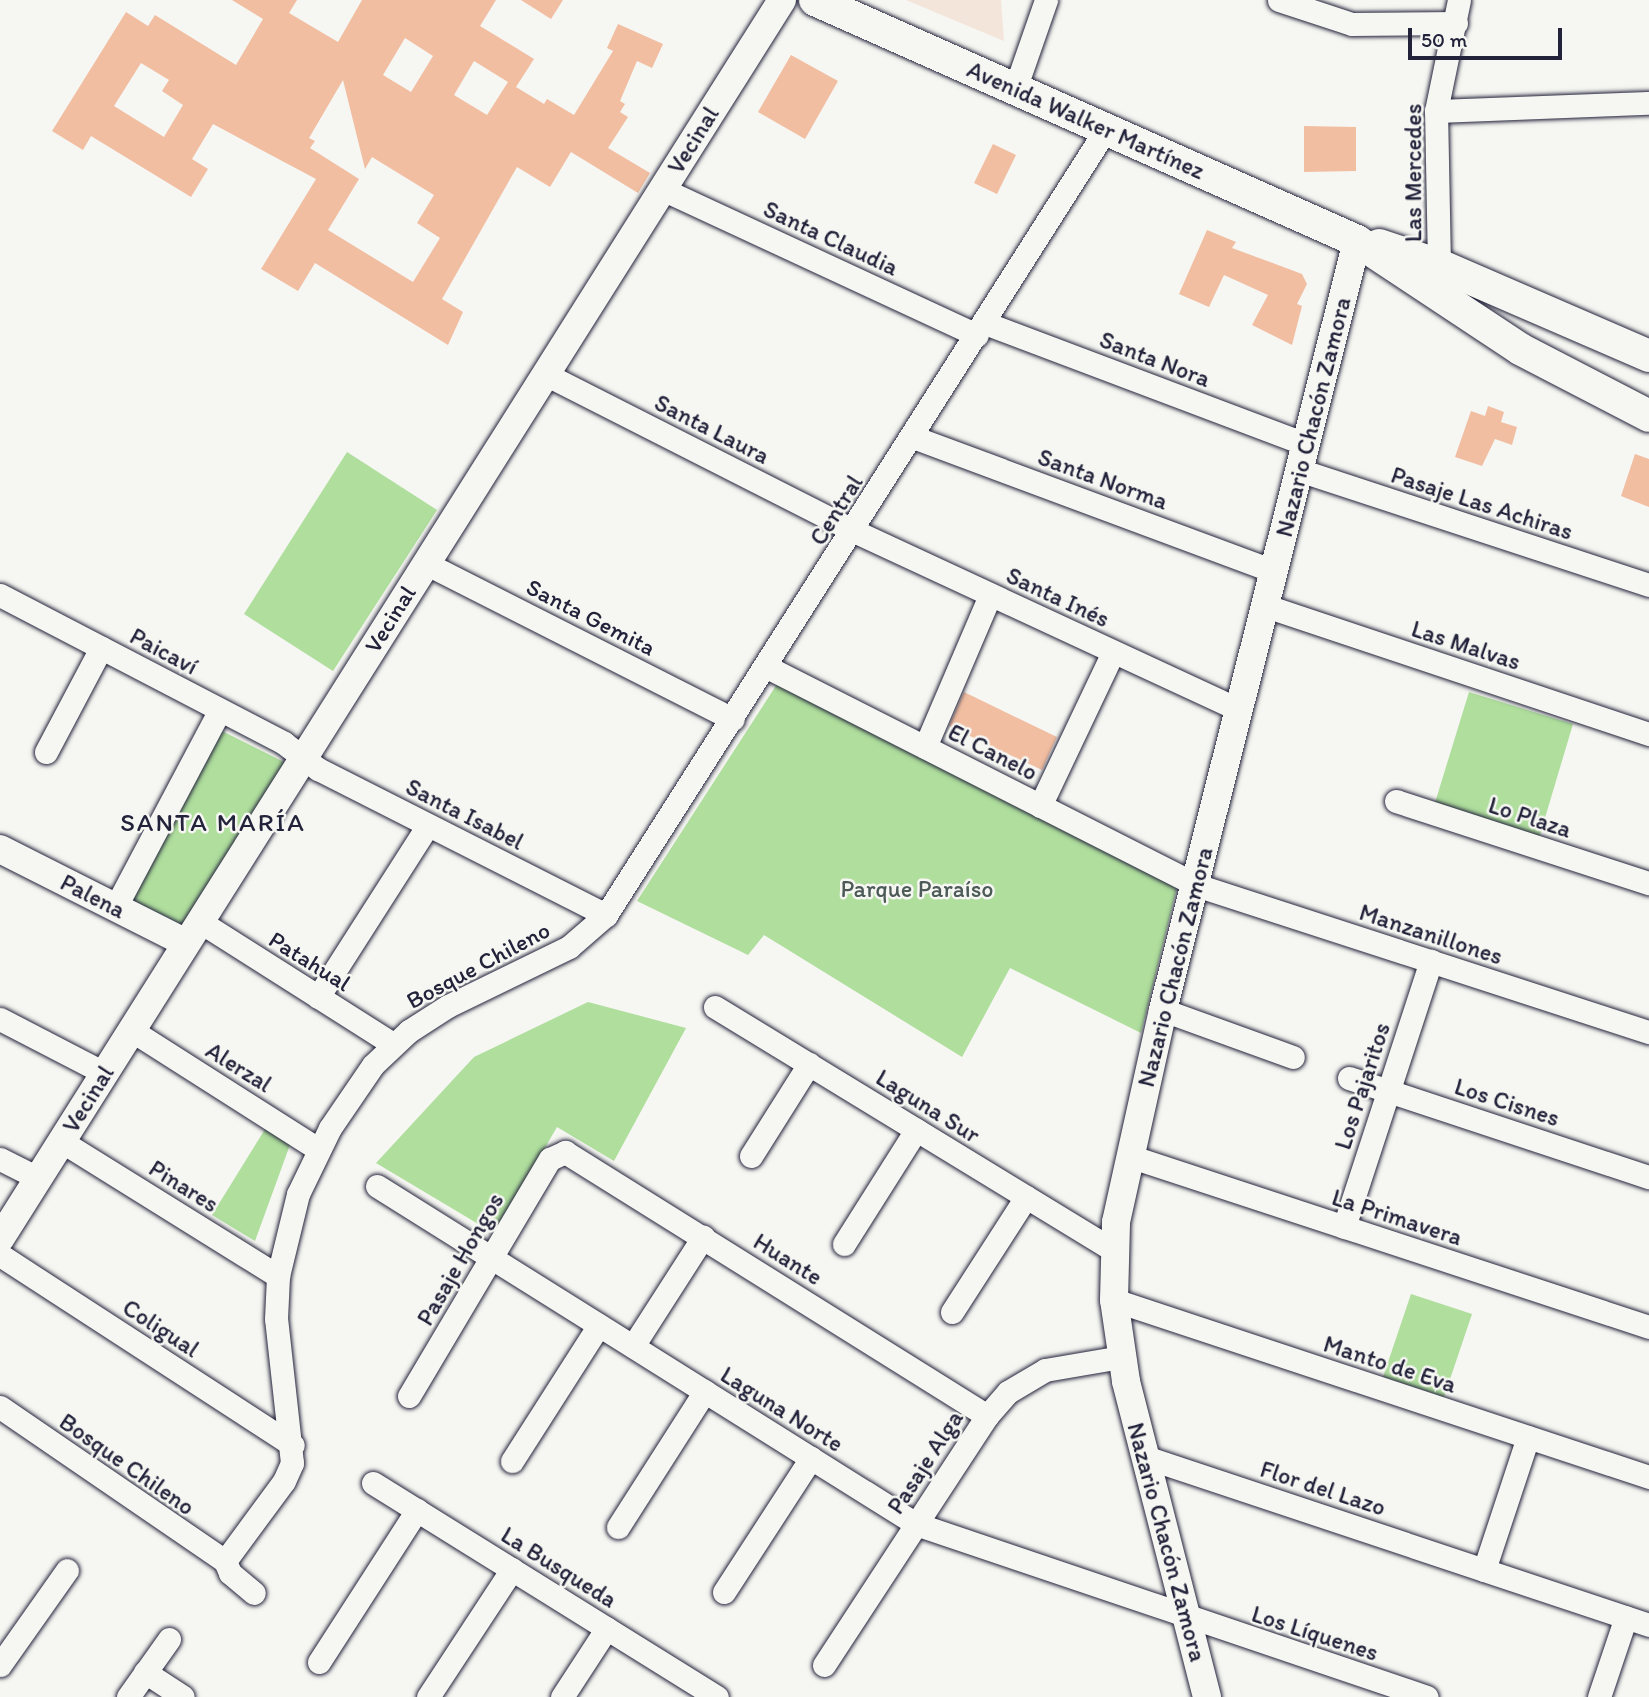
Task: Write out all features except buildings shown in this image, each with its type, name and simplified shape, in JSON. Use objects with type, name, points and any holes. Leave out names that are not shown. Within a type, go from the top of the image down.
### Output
[{"type":"main road","name":"Avenida Walker Martínez","points":[[815,0],[1357,241],[1439,265],[1649,356]]},
{"type":"main road","name":"Avenida Walker Martínez","points":[[1357,241],[1520,349],[1649,416]]},
{"type":"street","name":"Vecinal","points":[[0,1238],[782,0]]},
{"type":"street","points":[[1015,89],[1046,0]]},
{"type":"street","points":[[1279,0],[1352,24],[1455,23]]},
{"type":"street","name":"Las Mercedes","points":[[1439,265],[1436,111],[1459,0]]},
{"type":"street","points":[[1436,111],[1649,103]]},
{"type":"street","name":"Central","points":[[606,915],[854,531],[1106,130]]},
{"type":"street","name":"Santa Claudia","points":[[662,189],[981,329]]},
{"type":"street","name":"Nazario Chacón Zamora","points":[[1207,1697],[1121,1357],[1114,1300],[1113,1250],[1129,1156],[1163,1010],[1357,241]]},
{"type":"street","name":"Santa Nora","points":[[981,329],[1303,457]]},
{"type":"street","name":"Santa Laura","points":[[545,374],[854,531]]},
{"type":"street","name":"Santa Norma","points":[[913,437],[1274,571]]},
{"type":"street","name":"Pasaje Las Achiras","points":[[1303,457],[1649,585]]},
{"type":"street","name":"Santa Inés","points":[[854,531],[1240,710]]},
{"type":"street","name":"Santa Gemita","points":[[425,563],[733,719]]},
{"type":"street","name":"Paicaví","points":[[0,595],[303,757]]},
{"type":"street","points":[[925,747],[990,595]]},
{"type":"street","name":"Las Malvas","points":[[1266,606],[1649,734]]},
{"type":"street","points":[[46,752],[102,648]]},
{"type":"street","points":[[1040,806],[1114,652]]},
{"type":"street","name":"El Canelo","points":[[767,667],[1196,885]]},
{"type":"street","points":[[115,908],[219,710]]},
{"type":"street","name":"Santa Isabel","points":[[303,757],[428,825],[606,915]]},
{"type":"street","name":"Lo Plaza","points":[[1396,802],[1649,883]]},
{"type":"street","points":[[318,997],[428,825]]},
{"type":"street","name":"Palena","points":[[0,849],[115,908],[192,932]]},
{"type":"street","name":"Manzanillones","points":[[1196,885],[1649,1032]]},
{"type":"street","name":"Bosque Chileno","points":[[225,1561],[284,1481],[293,1445],[276,1319],[278,1276],[291,1218],[318,1149],[356,1086],[393,1044],[447,1006],[569,947],[606,915]]},
{"type":"street","name":"Patahual","points":[[192,932],[318,997],[393,1044]]},
{"type":"street","name":"Los Pajaritos","points":[[1344,1227],[1431,961]]},
{"type":"street","name":"Laguna Sur","points":[[715,1007],[1113,1250]]},
{"type":"street","points":[[1163,1010],[1293,1057]]},
{"type":"street","points":[[0,1018],[104,1073]]},
{"type":"street","name":"Alerzal","points":[[131,1030],[318,1149]]},
{"type":"street","points":[[751,1156],[809,1064]]},
{"type":"street","name":"Los Cisnes","points":[[1349,1078],[1649,1177]]},
{"type":"street","points":[[844,1244],[916,1130]]},
{"type":"street","name":"Pinares","points":[[61,1141],[278,1276]]},
{"type":"street","name":"Huante","points":[[559,1152],[571,1154],[987,1416]]},
{"type":"street","name":"Pasaje Hongos","points":[[409,1396],[550,1159],[559,1152]]},
{"type":"street","name":"La Primavera","points":[[1129,1156],[1649,1327]]},
{"type":"street","points":[[0,1159],[38,1178]]},
{"type":"street","name":"Laguna Norte","points":[[377,1186],[916,1524],[1187,1619]]},
{"type":"street","points":[[951,1312],[1026,1197]]},
{"type":"street","points":[[633,1346],[703,1237]]},
{"type":"street","name":"Coligual","points":[[0,1255],[293,1445]]},
{"type":"street","name":"Manto de Eva","points":[[1114,1300],[1649,1477]]},
{"type":"street","points":[[512,1461],[599,1325]]},
{"type":"street","name":"Pasaje Alga","points":[[824,1665],[987,1416],[1008,1392],[1033,1375],[1121,1357]]},
{"type":"street","points":[[618,1527],[705,1391]]},
{"type":"street","name":"Bosque Chileno","points":[[0,1407],[225,1561],[230,1573],[254,1593]]},
{"type":"street","points":[[1484,1570],[1528,1437]]},
{"type":"street","name":"Flor del Lazo","points":[[1145,1457],[1649,1625]]},
{"type":"street","points":[[724,1592],[811,1458]]},
{"type":"street","name":"La Busqueda","points":[[373,1483],[607,1628],[705,1694]]},
{"type":"street","points":[[319,1662],[417,1510]]},
{"type":"street","points":[[428,1697],[512,1569]]},
{"type":"street","points":[[0,1665],[67,1570]]},
{"type":"street","points":[[1599,1697],[1626,1617]]},
{"type":"street","name":"Los Líquenes","points":[[1187,1619],[1427,1697]]},
{"type":"street","points":[[562,1697],[607,1628]]},
{"type":"street","points":[[128,1697],[169,1639]]},
{"type":"street","points":[[145,1672],[183,1697]]},
{"type":"shaded area","points":[[906,0],[1001,0],[1004,41]]},
{"type":"green space","points":[[347,452],[437,510],[333,671],[244,614]]},
{"type":"green space","name":"Parque Paraíso","points":[[777,684],[1177,887],[1141,1033],[1010,968],[962,1057],[764,935],[748,955],[637,901]]},
{"type":"green space","points":[[1469,692],[1573,724],[1539,838],[1434,806]]},
{"type":"green space","points":[[216,728],[286,763],[185,926],[127,898]]},
{"type":"green space","points":[[588,1002],[686,1028],[614,1161],[557,1127],[495,1234],[376,1163],[474,1057]]},
{"type":"green space","points":[[267,1126],[291,1142],[255,1241],[212,1215]]},
{"type":"green space","points":[[1411,1294],[1472,1314],[1444,1397],[1383,1377]]},
{"type":"district","name":"SANTA MARÍA","points":[[213,823]]}]
